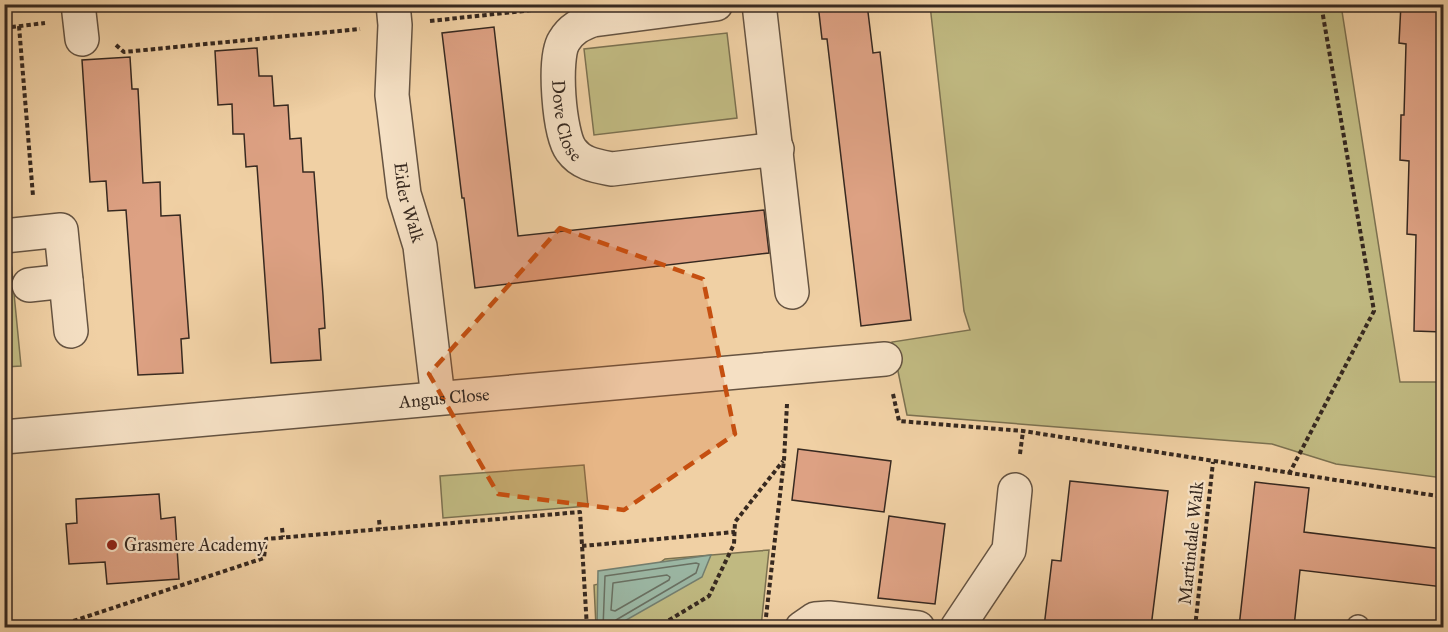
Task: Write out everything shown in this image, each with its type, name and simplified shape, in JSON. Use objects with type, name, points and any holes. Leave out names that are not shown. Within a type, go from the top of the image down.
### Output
[{"type":"street","name":"Dove Close","points":[[716,4],[593,20],[576,27],[564,40],[558,54],[557,69],[564,137],[579,159],[592,166],[612,169],[777,149]]},
{"type":"street","points":[[759,4],[792,292]]},
{"type":"street","name":"Eider Walk","points":[[394,15],[392,95],[404,194],[420,246],[438,398]]},
{"type":"street","points":[[20,234],[61,231],[71,331]]},
{"type":"street","points":[[29,285],[66,281]]},
{"type":"street","name":"Angus Close","points":[[4,437],[885,358]]},
{"type":"street","points":[[957,627],[1009,550],[1014,490]]},
{"type":"street","points":[[802,627],[815,619],[829,618],[918,627]]},
{"type":"path","points":[[1289,474],[1374,311],[1321,4]]},
{"type":"path","points":[[80,20],[124,52],[394,15],[551,8]]},
{"type":"path","points":[[19,26],[20,234]]},
{"type":"path","points":[[885,358],[899,421],[1023,431],[1443,497]]},
{"type":"path","points":[[766,622],[784,460],[789,367]]},
{"type":"path","points":[[656,627],[709,596],[734,544],[735,522],[784,460]]},
{"type":"path","name":"Martindale Walk","points":[[1195,627],[1213,462]]},
{"type":"path","points":[[52,627],[264,558],[267,539],[580,512],[587,627]]},
{"type":"path","points":[[379,520],[380,529]]},
{"type":"path","points":[[282,528],[283,537]]},
{"type":"path","points":[[582,546],[735,532]]},
{"type":"highlighted area","points":[[560,228],[703,279],[735,434],[624,510],[498,494],[429,374]]},
{"type":"shaded area","points":[[930,5],[1341,5],[1400,382],[1443,382],[1443,478],[1336,464],[1272,444],[907,415],[892,342],[970,330],[964,311]]},
{"type":"shaded area","points":[[727,33],[737,118],[594,135],[584,49]]},
{"type":"shaded area","points":[[5,262],[11,262],[21,366],[5,367]]},
{"type":"shaded area","points":[[584,465],[588,506],[443,518],[440,476]]},
{"type":"shaded area","points":[[769,550],[761,627],[596,627],[594,585],[646,573],[665,559]]},
{"type":"water","points":[[711,555],[702,577],[614,627],[597,627],[598,571]]},
{"type":"building","points":[[818,4],[867,4],[873,53],[880,52],[911,320],[861,326],[827,39],[822,39]]},
{"type":"building","points":[[1401,4],[1443,4],[1443,332],[1414,331],[1416,235],[1407,234],[1409,161],[1400,160],[1406,44],[1399,43]]},
{"type":"building","points":[[494,27],[518,236],[764,210],[769,253],[475,288],[442,33]]},
{"type":"building","points":[[257,48],[259,76],[272,76],[274,106],[288,105],[290,139],[301,138],[303,172],[314,172],[325,328],[319,329],[321,360],[271,363],[257,166],[246,167],[244,134],[233,134],[232,104],[218,105],[215,51]]},
{"type":"building","points":[[130,57],[132,89],[138,89],[143,183],[160,182],[161,216],[180,215],[189,338],[181,339],[183,373],[138,375],[126,210],[108,211],[106,181],[90,182],[82,60]]},
{"type":"building","points":[[798,449],[891,461],[884,512],[792,500]]},
{"type":"building","points":[[1070,481],[1168,491],[1151,627],[1044,627],[1052,560],[1061,561]]},
{"type":"building","points":[[1255,482],[1309,488],[1304,532],[1443,549],[1443,587],[1300,570],[1294,627],[1239,627]]},
{"type":"building","points":[[159,494],[161,519],[175,517],[179,579],[107,584],[105,562],[69,564],[66,524],[77,523],[76,499]]},
{"type":"building","points":[[889,516],[945,524],[935,604],[878,598]]},
{"type":"place","name":"Grasmere Academy","points":[[112,545]]}]
